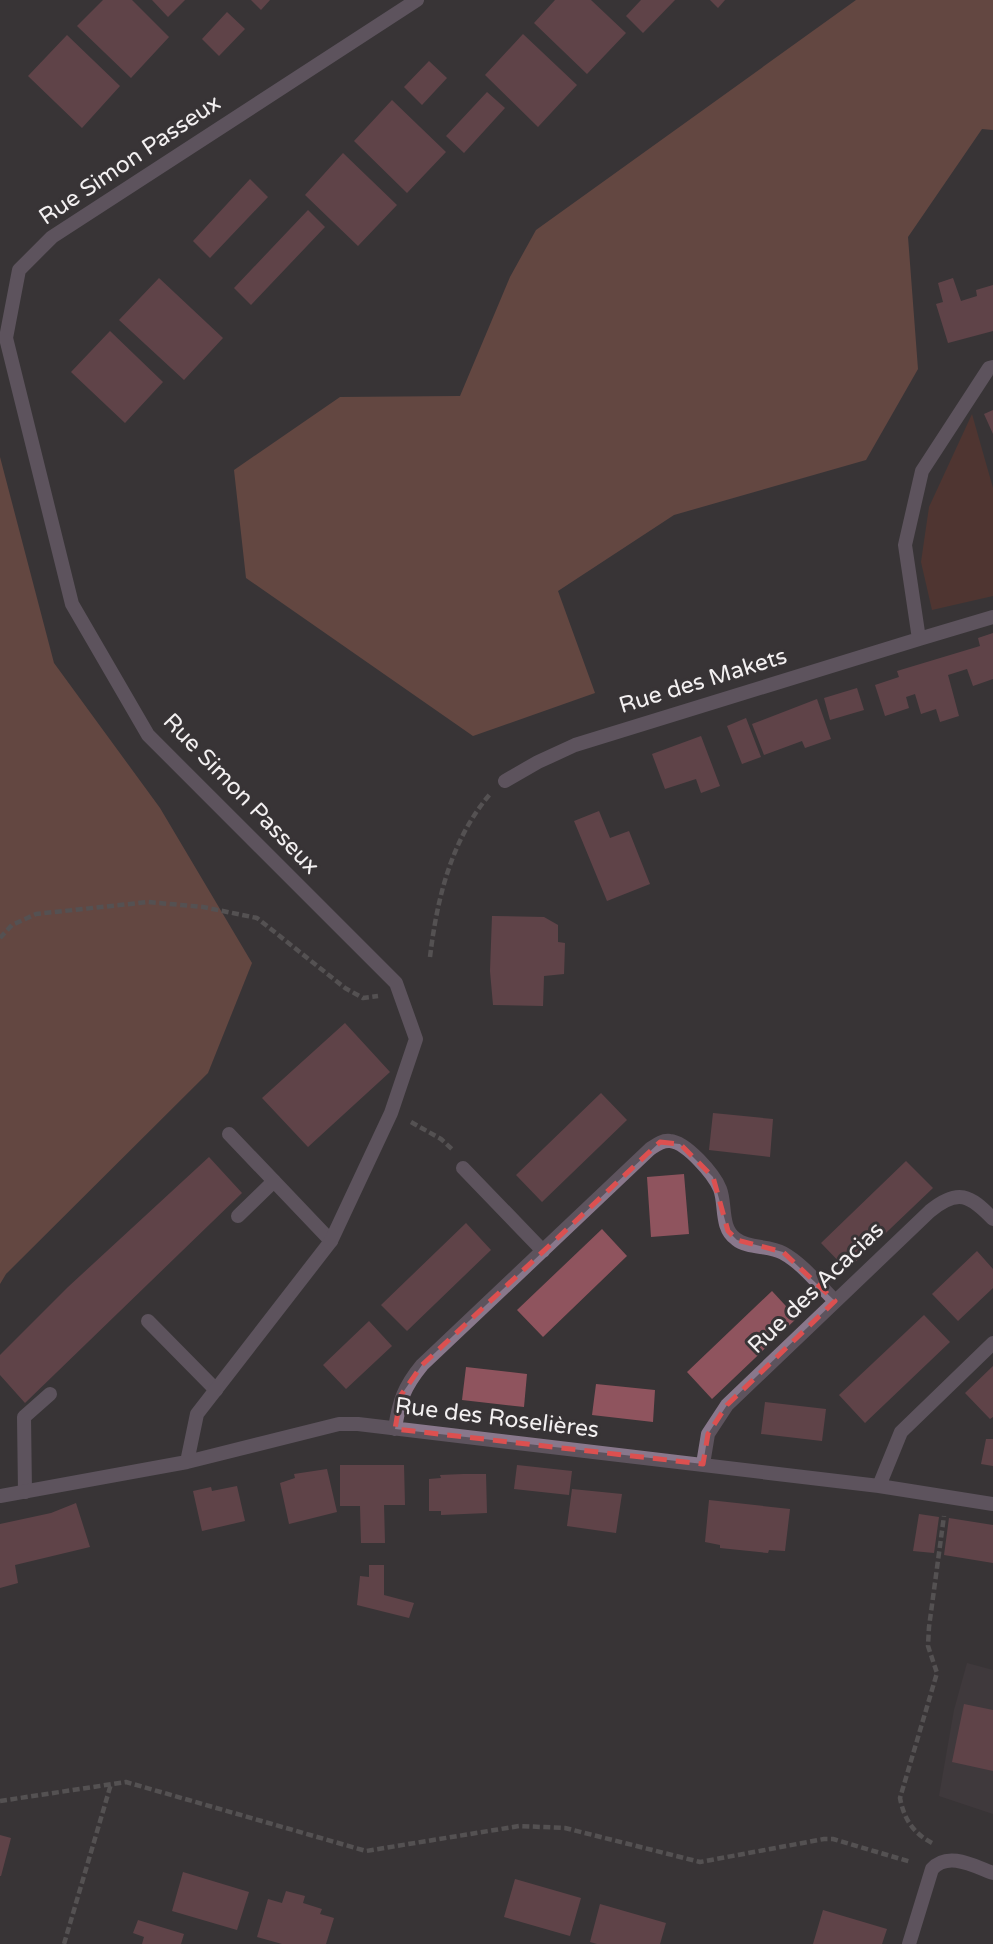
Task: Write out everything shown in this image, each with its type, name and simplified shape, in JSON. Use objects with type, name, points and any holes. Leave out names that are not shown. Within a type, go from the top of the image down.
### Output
[{"type":"street","name":"Rue Simon Passeux","points":[[187,1462],[197,1414],[331,1241],[391,1113],[416,1039],[396,983],[148,735],[72,604],[6,338],[19,270],[52,237],[417,0]]},
{"type":"street","points":[[919,639],[905,545],[922,471],[989,368],[993,367]]},
{"type":"street","name":"Rue des Makets","points":[[505,781],[575,745],[993,617]]},
{"type":"street","points":[[229,1134],[331,1241]]},
{"type":"street","points":[[395,1429],[401,1395],[422,1365],[660,1142],[680,1144],[713,1177],[721,1190],[728,1231],[737,1240],[783,1252],[835,1301]]},
{"type":"street","points":[[463,1168],[543,1251]]},
{"type":"street","points":[[238,1216],[274,1181]]},
{"type":"street","name":"Rue des Acacias","points":[[703,1464],[708,1434],[727,1405],[930,1210],[950,1197],[965,1197],[979,1204],[993,1219]]},
{"type":"street","points":[[148,1321],[216,1390]]},
{"type":"street","points":[[879,1486],[901,1433],[993,1343]]},
{"type":"street","points":[[25,1492],[24,1417],[50,1394]]},
{"type":"street","name":"Rue des Roselières","points":[[0,1496],[187,1462],[339,1424],[358,1423],[879,1486],[993,1504]]},
{"type":"street","points":[[909,1944],[938,1865],[953,1860],[993,1873]]},
{"type":"path","points":[[430,957],[450,864],[467,825],[478,808],[490,793],[505,781]]},
{"type":"path","points":[[0,938],[12,925],[36,914],[148,902],[203,907],[257,918],[327,974],[363,998],[400,993]]},
{"type":"path","points":[[391,1113],[441,1139],[455,1151],[463,1168]]},
{"type":"path","points":[[0,1801],[126,1782],[366,1851],[519,1826],[565,1828],[700,1862],[833,1839],[938,1865],[940,1852],[912,1828],[903,1814],[900,1798],[937,1673],[928,1646],[943,1522]]},
{"type":"path","points":[[64,1944],[111,1784]]},
{"type":"highlighted area","points":[[660,1142],[680,1144],[713,1177],[728,1231],[737,1240],[783,1252],[835,1301],[727,1405],[708,1434],[703,1464],[395,1429],[401,1395],[422,1365]]},
{"type":"shaded area","points":[[856,0],[993,0],[993,130],[982,129],[908,237],[918,369],[866,460],[674,515],[558,591],[595,693],[473,736],[246,578],[234,470],[340,397],[460,396],[510,277],[536,230]]},
{"type":"shaded area","points":[[972,414],[993,488],[993,596],[932,610],[921,562],[929,507]]},
{"type":"shaded area","points":[[0,457],[54,663],[160,808],[252,963],[208,1073],[6,1274],[0,1284]]},
{"type":"shaded area","points":[[967,1663],[993,1670],[993,1814],[939,1796],[954,1710]]},
{"type":"building","points":[[103,0],[132,0],[169,37],[131,78],[77,26]]},
{"type":"building","points":[[152,0],[185,0],[168,17]]},
{"type":"building","points":[[251,0],[270,0],[261,10]]},
{"type":"building","points":[[555,0],[591,0],[626,33],[587,74],[534,23]]},
{"type":"building","points":[[641,0],[675,0],[643,33],[626,16]]},
{"type":"building","points":[[710,0],[725,0],[718,8]]},
{"type":"building","points":[[227,12],[245,29],[219,56],[202,39]]},
{"type":"building","points":[[523,34],[577,85],[538,127],[485,75]]},
{"type":"building","points":[[67,35],[120,86],[82,128],[28,76]]},
{"type":"building","points":[[429,61],[447,78],[422,105],[404,87]]},
{"type":"building","points":[[487,92],[505,108],[464,153],[446,136]]},
{"type":"building","points":[[392,100],[446,152],[407,193],[354,141]]},
{"type":"building","points":[[343,153],[397,205],[358,246],[305,195]]},
{"type":"building","points":[[250,179],[268,197],[210,258],[193,241]]},
{"type":"building","points":[[308,210],[325,227],[251,305],[234,288]]},
{"type":"building","points":[[159,278],[223,338],[184,380],[119,320]]},
{"type":"building","points":[[953,278],[961,301],[977,296],[976,290],[993,285],[993,331],[948,343],[936,304],[943,302],[938,283]]},
{"type":"building","points":[[110,331],[163,382],[125,423],[71,372]]},
{"type":"building","points":[[993,410],[993,434],[984,414]]},
{"type":"building","points":[[993,633],[993,679],[973,686],[967,669],[948,675],[959,716],[940,722],[936,709],[921,714],[915,694],[906,697],[909,708],[885,716],[875,685],[899,677],[897,671],[980,646],[978,638]]},
{"type":"building","points":[[857,688],[864,710],[830,720],[824,698]]},
{"type":"building","points":[[817,699],[831,739],[805,748],[802,741],[764,755],[752,724]]},
{"type":"building","points":[[746,718],[761,757],[742,764],[727,726]]},
{"type":"building","points":[[701,736],[720,786],[701,793],[696,779],[665,789],[652,754]]},
{"type":"building","points":[[599,811],[610,838],[629,831],[650,884],[607,901],[574,821]]},
{"type":"building","points":[[492,916],[544,917],[558,925],[558,942],[565,943],[564,974],[544,976],[543,1006],[493,1005],[490,971]]},
{"type":"building","points":[[345,1023],[390,1072],[308,1147],[262,1098]]},
{"type":"building","points":[[601,1093],[627,1120],[542,1202],[516,1175]]},
{"type":"building","points":[[713,1113],[773,1119],[770,1157],[709,1150]]},
{"type":"building","points":[[209,1157],[242,1193],[25,1403],[0,1375],[0,1355],[68,1287]]},
{"type":"building","points":[[906,1161],[933,1188],[847,1270],[821,1243]]},
{"type":"building","points":[[684,1174],[689,1234],[651,1237],[647,1177]]},
{"type":"building","points":[[466,1223],[491,1250],[407,1331],[381,1305]]},
{"type":"building","points":[[602,1229],[627,1256],[543,1337],[517,1310]]},
{"type":"building","points":[[977,1251],[993,1269],[993,1288],[958,1321],[932,1294]]},
{"type":"building","points":[[772,1291],[797,1318],[712,1399],[687,1372]]},
{"type":"building","points":[[924,1315],[950,1342],[865,1423],[839,1395]]},
{"type":"building","points":[[369,1321],[392,1346],[346,1389],[323,1365]]},
{"type":"building","points":[[993,1366],[993,1417],[990,1419],[965,1393]]},
{"type":"building","points":[[466,1367],[527,1374],[524,1407],[462,1400]]},
{"type":"building","points":[[596,1384],[655,1390],[653,1422],[592,1415]]},
{"type":"building","points":[[765,1402],[826,1409],[822,1441],[761,1434]]},
{"type":"building","points":[[986,1439],[993,1439],[993,1466],[981,1464]]},
{"type":"building","points":[[340,1465],[404,1465],[405,1505],[384,1505],[385,1543],[361,1543],[360,1506],[340,1506]]},
{"type":"building","points":[[517,1465],[572,1471],[569,1495],[514,1489]]},
{"type":"building","points":[[327,1469],[337,1512],[289,1524],[280,1483],[295,1478],[294,1474]]},
{"type":"building","points":[[486,1474],[487,1513],[441,1515],[441,1511],[429,1511],[429,1479],[441,1478],[440,1475]]},
{"type":"building","points":[[237,1486],[245,1521],[202,1531],[193,1491],[211,1487],[212,1491]]},
{"type":"building","points":[[572,1489],[622,1494],[616,1533],[567,1526]]},
{"type":"building","points":[[709,1500],[790,1509],[785,1551],[769,1550],[768,1553],[720,1548],[720,1545],[705,1542]]},
{"type":"building","points":[[76,1503],[90,1547],[15,1565],[18,1583],[0,1588],[0,1524],[51,1513]]},
{"type":"building","points":[[919,1514],[939,1517],[934,1553],[913,1551]]},
{"type":"building","points":[[949,1518],[993,1525],[993,1563],[944,1555]]},
{"type":"building","points":[[369,1565],[384,1565],[384,1595],[414,1603],[409,1618],[357,1605],[360,1576],[369,1577]]},
{"type":"building","points":[[964,1704],[993,1710],[993,1771],[952,1762]]},
{"type":"building","points":[[0,1835],[11,1838],[1,1876],[0,1876]]},
{"type":"building","points":[[183,1872],[249,1892],[237,1930],[172,1911]]},
{"type":"building","points":[[515,1879],[581,1898],[570,1936],[504,1917]]},
{"type":"building","points":[[286,1891],[305,1896],[303,1903],[322,1909],[320,1914],[334,1918],[326,1944],[282,1944],[257,1937],[268,1899],[282,1903]]},
{"type":"building","points":[[600,1904],[666,1923],[660,1944],[590,1942]]},
{"type":"building","points":[[823,1910],[887,1929],[882,1944],[813,1944]]},
{"type":"building","points":[[138,1920],[184,1934],[181,1944],[142,1944],[144,1937],[133,1933]]}]
